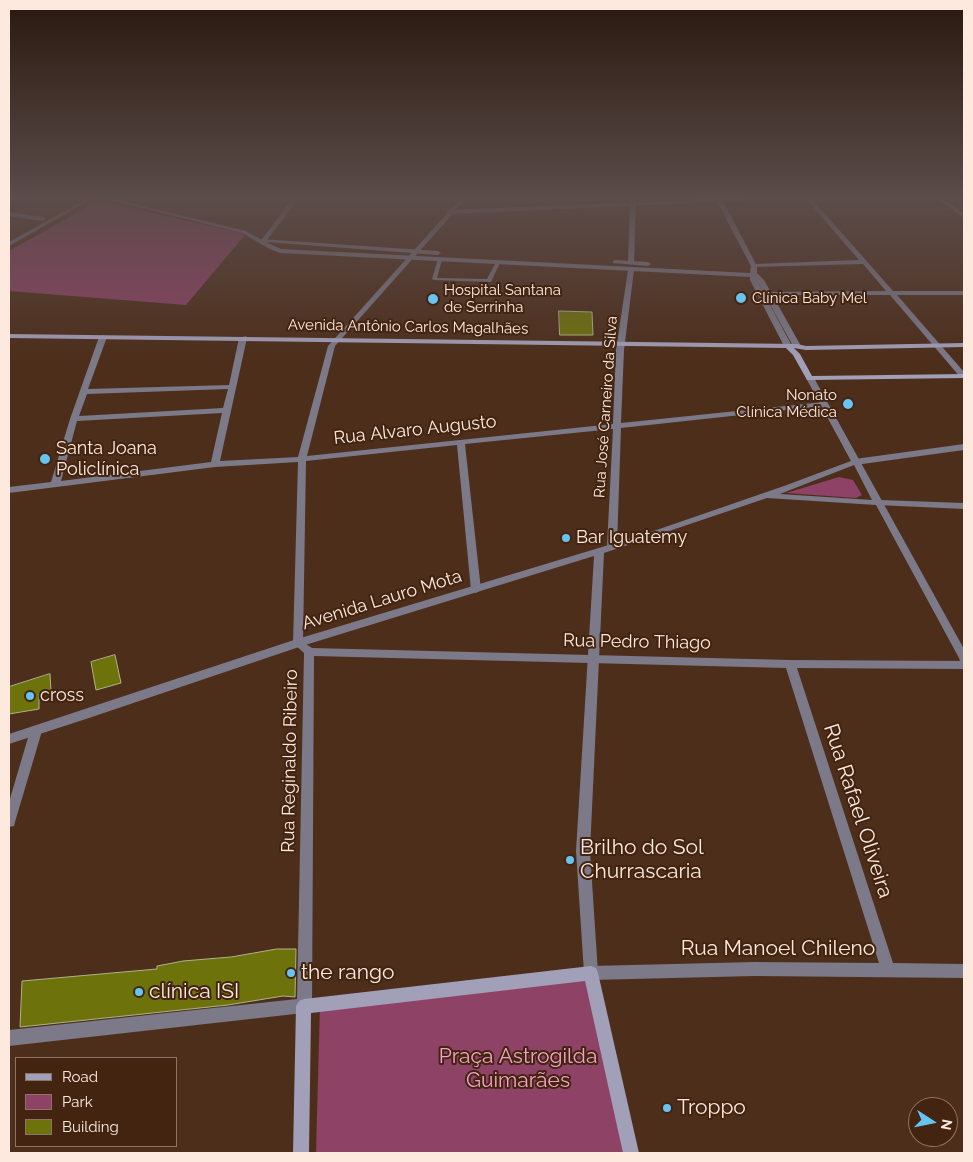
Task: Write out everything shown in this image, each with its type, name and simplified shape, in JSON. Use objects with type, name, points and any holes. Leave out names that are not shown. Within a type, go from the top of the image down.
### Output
[{"type":"main road","name":"Avenida Antônio Carlos Magalhães","points":[[9,336],[49,339]]},
{"type":"main road","name":"Avenida Antônio Carlos Magalhães","points":[[9,340],[242,340],[621,348],[796,349],[964,345]]},
{"type":"main road","points":[[796,349],[810,378],[964,376]]},
{"type":"main road","points":[[301,1153],[304,1006],[592,973],[631,1153]]},
{"type":"street","points":[[317,253],[498,263],[754,270],[866,262]]},
{"type":"street","points":[[298,643],[302,459],[334,343],[415,253]]},
{"type":"street","points":[[435,253],[631,266]]},
{"type":"street","name":"Rua José Carneiro da Silva","points":[[612,546],[615,426],[631,253]]},
{"type":"street","points":[[746,253],[769,294],[796,349]]},
{"type":"street","points":[[858,253],[964,376]]},
{"type":"street","points":[[754,270],[753,280],[796,349]]},
{"type":"street","points":[[761,294],[964,293]]},
{"type":"street","points":[[54,485],[74,419],[102,340]]},
{"type":"street","points":[[215,464],[242,340]]},
{"type":"street","points":[[810,378],[964,658]]},
{"type":"street","points":[[83,392],[232,387]]},
{"type":"street","name":"Rua Alvaro Augusto","points":[[9,490],[215,464],[302,459],[824,404]]},
{"type":"street","points":[[74,419],[228,410]]},
{"type":"street","points":[[461,442],[476,590]]},
{"type":"street","name":"Avenida Lauro Mota","points":[[9,739],[298,643],[476,590],[612,546],[766,495],[855,462],[964,447]]},
{"type":"street","name":"Avenida Lauro Mota","points":[[766,495],[880,503],[964,506]]},
{"type":"street","points":[[592,973],[583,851],[599,550]]},
{"type":"street","name":"Rua Reginaldo Ribeiro","points":[[298,643],[309,652],[304,1006]]},
{"type":"street","name":"Rua Pedro Thiago","points":[[309,652],[790,664],[964,665]]},
{"type":"street","name":"Rua Rafael Oliveira","points":[[790,664],[888,970]]},
{"type":"street","points":[[9,822],[36,731]]},
{"type":"street","name":"Rua Manoel Chileno","points":[[592,973],[755,970],[964,971]]},
{"type":"street","points":[[9,1038],[304,1006]]},
{"type":"lane","points":[[440,260],[434,279],[489,281],[498,263]]},
{"type":"green space","points":[[9,253],[230,253],[186,305],[9,291]]},
{"type":"green space","points":[[839,477],[853,480],[862,495],[856,498],[786,493]]},
{"type":"green space","name":"Praça Astrogilda Guimarães","points":[[589,976],[623,1153],[316,1153],[320,1005]]},
{"type":"building","points":[[559,311],[592,312],[593,335],[560,335]]},
{"type":"building","points":[[115,655],[121,683],[96,690],[91,662]]},
{"type":"building","points":[[50,674],[51,691],[39,694],[39,709],[9,714],[9,687]]},
{"type":"building","points":[[277,949],[296,949],[295,997],[283,996],[228,1005],[20,1027],[22,981],[157,969],[157,966],[183,961],[231,957]]},
{"type":"place","name":"Clínica Baby Mel","points":[[741,298]]},
{"type":"place","name":"Hospital Santana de Serrinha","points":[[433,299]]},
{"type":"place","name":"Nonato Clínica Médica","points":[[848,404]]},
{"type":"place","name":"Santa Joana Policlínica","points":[[45,459]]},
{"type":"place","name":"Bar Iguatemy","points":[[566,538]]},
{"type":"place","name":"cross","points":[[30,696]]},
{"type":"place","name":"Brilho do Sol Churrascaria","points":[[570,860]]},
{"type":"place","name":"the rango","points":[[291,973]]},
{"type":"place","name":"clínica ISI","points":[[139,992]]},
{"type":"place","name":"Troppo","points":[[667,1108]]}]
